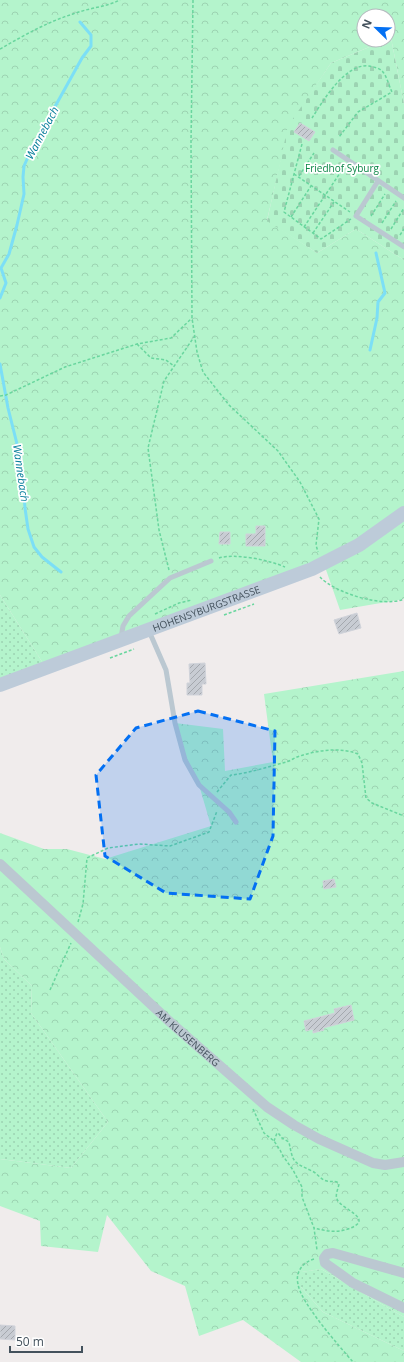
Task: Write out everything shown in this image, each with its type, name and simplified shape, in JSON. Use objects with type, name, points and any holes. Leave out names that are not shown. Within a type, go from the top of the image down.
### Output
[{"type":"main road","name":"HOHENSYBURGSTRASSE","points":[[0,685],[306,572],[359,545],[404,513]]},
{"type":"street","name":"AM KLUSENBERG","points":[[0,864],[170,1022],[267,1107],[294,1126],[342,1151],[373,1163],[384,1165],[404,1162]]},
{"type":"street","points":[[404,1273],[333,1253],[327,1254],[321,1258],[325,1264],[353,1283],[404,1308]]},
{"type":"lane","points":[[333,150],[402,197]]},
{"type":"lane","points":[[378,181],[356,216],[404,247]]},
{"type":"lane","points":[[120,641],[123,626],[129,616],[170,578],[211,561]]},
{"type":"lane","points":[[149,630],[166,670],[175,723],[185,760],[199,785],[229,812],[236,822]]},
{"type":"path","points":[[0,49],[32,31],[72,14],[120,0]]},
{"type":"path","points":[[193,0],[191,142],[192,318],[196,352],[203,372],[229,405],[278,451],[300,482],[319,519],[316,545],[319,556]]},
{"type":"path","points":[[312,118],[338,82],[353,70],[365,66],[374,67],[383,72],[392,92],[358,112],[339,136]]},
{"type":"path","points":[[294,174],[356,216],[321,239],[284,212],[294,174],[302,144]]},
{"type":"path","points":[[299,177],[314,153]]},
{"type":"path","points":[[304,227],[348,161]]},
{"type":"path","points":[[291,217],[312,186]]},
{"type":"path","points":[[367,223],[388,188]]},
{"type":"path","points":[[378,230],[402,197]]},
{"type":"path","points":[[313,233],[334,201]]},
{"type":"path","points":[[386,235],[404,208]]},
{"type":"path","points":[[0,396],[6,395],[65,367],[137,344],[171,338],[192,318]]},
{"type":"path","points":[[170,578],[159,530],[148,448],[164,381],[194,337]]},
{"type":"path","points":[[137,344],[151,358],[166,360],[174,366]]},
{"type":"path","points":[[211,561],[222,557],[241,556],[277,563],[306,572],[324,582],[365,599],[384,601],[400,601],[404,599]]},
{"type":"path","points":[[213,798],[222,784],[231,775],[288,762],[300,756],[330,750],[350,751],[358,754],[362,763],[366,798],[372,803],[404,816]]},
{"type":"path","points":[[50,990],[75,933],[83,904],[87,858],[108,848],[139,844],[170,846],[195,838],[209,832],[216,816],[219,803]]},
{"type":"path","points":[[252,1094],[251,1103],[264,1133],[274,1141],[302,1187],[302,1197],[314,1228],[321,1258],[308,1261],[301,1267],[297,1274],[298,1285],[311,1310],[353,1362]]},
{"type":"path","points":[[274,1141],[277,1133],[279,1134],[282,1138],[289,1142],[293,1159],[298,1164],[313,1171],[319,1177],[328,1181],[337,1182],[339,1184],[336,1194],[337,1199],[344,1208],[357,1215],[359,1221],[354,1227],[344,1231],[314,1228]]},
{"type":"highlighted area","points":[[198,711],[275,731],[273,836],[250,899],[166,893],[105,856],[96,775],[136,728]]},
{"type":"green space","points":[[0,0],[404,0],[404,104],[393,48],[396,48],[396,8],[356,8],[356,48],[367,48],[331,63],[289,126],[267,220],[317,253],[356,229],[404,260],[404,599],[340,610],[324,564],[46,668],[0,595]]},
{"type":"green space","name":"Friedhof Syburg","points":[[367,48],[393,48],[404,104],[404,260],[356,229],[317,253],[267,221],[288,126],[331,63]]},
{"type":"green space","points":[[0,595],[46,668],[0,685]]},
{"type":"green space","points":[[404,671],[404,1317],[321,1269],[302,1272],[301,1287],[323,1312],[404,1351],[404,1362],[301,1362],[243,1320],[199,1336],[185,1286],[151,1271],[107,1215],[98,1252],[41,1246],[40,1221],[0,1206],[0,1159],[71,1168],[108,1122],[31,1013],[32,986],[4,959],[0,947],[0,833],[44,849],[67,849],[105,859],[211,826],[199,785],[185,760],[175,723],[223,729],[225,771],[273,762],[264,694]]},
{"type":"green space","points":[[0,947],[4,959],[32,986],[31,1013],[108,1122],[71,1168],[0,1159]]},
{"type":"green space","points":[[321,1269],[404,1317],[404,1351],[323,1312],[301,1287],[301,1272]]},
{"type":"building","points":[[300,123],[315,132],[309,141],[294,132]]},
{"type":"building","points":[[256,526],[265,526],[265,546],[246,546],[246,534],[256,534]]},
{"type":"building","points":[[220,532],[230,532],[230,544],[219,544]]},
{"type":"building","points":[[357,613],[361,628],[339,634],[334,620]]},
{"type":"building","points":[[205,663],[206,684],[202,684],[202,695],[187,695],[187,683],[190,683],[189,664]]},
{"type":"building","points":[[334,879],[336,887],[324,889],[323,881]]},
{"type":"building","points":[[351,1005],[354,1020],[323,1028],[324,1030],[313,1033],[313,1029],[306,1031],[304,1021],[335,1013],[334,1009]]},
{"type":"building","points":[[0,1325],[15,1326],[15,1340],[0,1339]]},
{"type":"waterway","name":"Wannebach","points":[[0,298],[6,283],[1,268],[9,254],[24,194],[24,166],[32,148],[82,58],[91,46],[91,35],[80,22]]},
{"type":"waterway","points":[[370,350],[377,318],[378,302],[385,293],[376,253]]},
{"type":"waterway","name":"Wannebach","points":[[0,364],[8,408],[21,460],[28,529],[34,547],[42,557],[61,572]]}]
